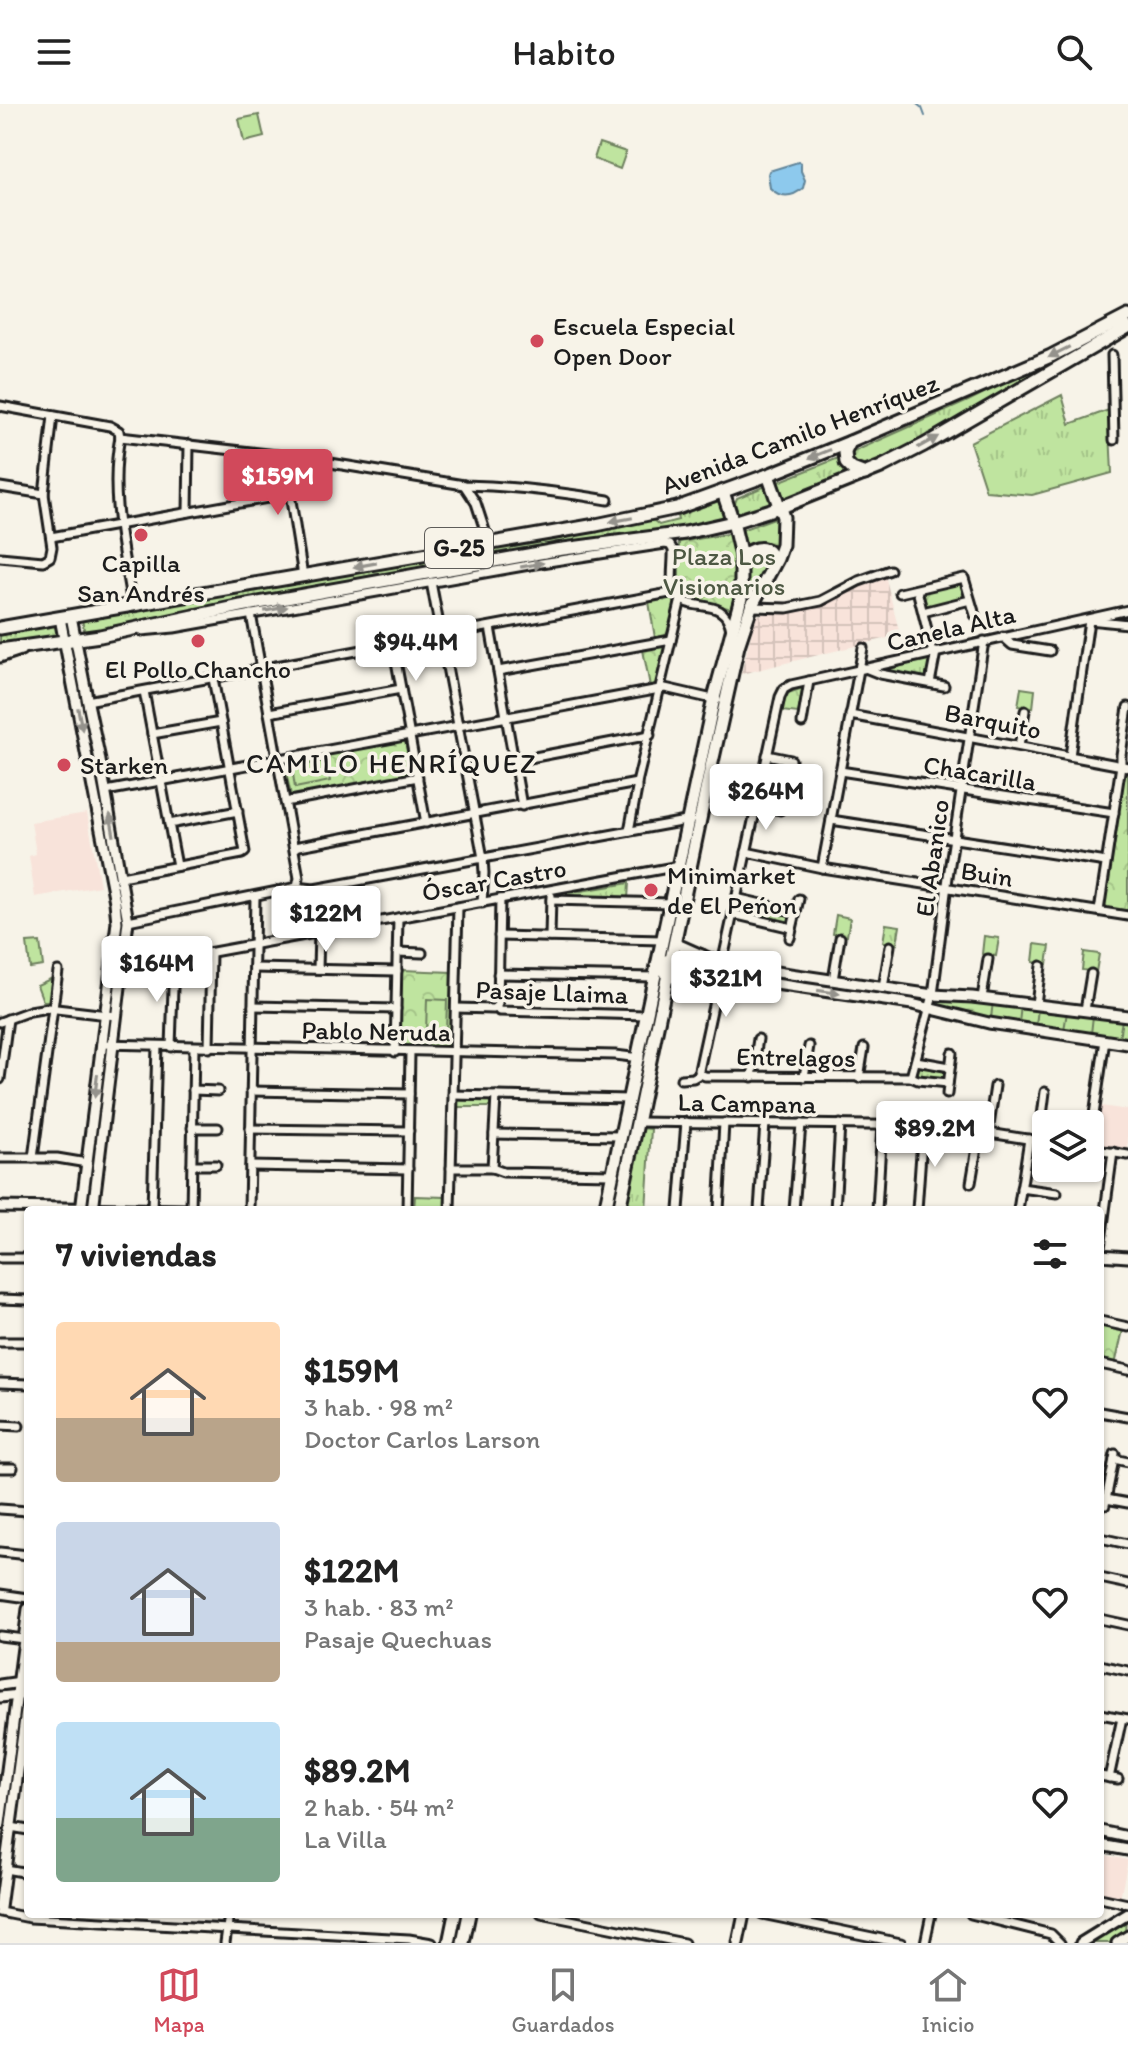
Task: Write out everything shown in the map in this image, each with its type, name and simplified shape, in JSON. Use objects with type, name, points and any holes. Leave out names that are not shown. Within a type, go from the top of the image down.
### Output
[{"type":"main road","name":"Avenida Camilo Henríquez","points":[[0,628],[677,508],[850,442],[1051,356],[1128,316]]},
{"type":"main road","name":"Avenida Camilo Henríquez","points":[[0,650],[119,633],[228,608],[536,553],[685,533],[733,522],[865,474],[924,445],[1128,327]]},
{"type":"main road","points":[[850,442],[845,452],[846,463],[865,474]]},
{"type":"main road","points":[[620,1206],[738,646],[751,607],[780,552],[783,539],[783,519],[768,475]]},
{"type":"main road","points":[[606,1206],[714,698],[741,598],[741,556],[723,492]]},
{"type":"main road","points":[[741,556],[755,548],[763,548],[771,556],[773,566]]},
{"type":"main road","points":[[66,617],[116,913],[116,970]]},
{"type":"main road","points":[[71,641],[106,791],[128,921],[116,970],[81,1206]]},
{"type":"main road","points":[[675,943],[722,964],[933,995],[1128,1016]]},
{"type":"main road","points":[[658,961],[702,955]]},
{"type":"main road","points":[[658,961],[668,978]]},
{"type":"main road","points":[[668,978],[720,976],[929,1007],[989,1023],[1128,1044]]},
{"type":"main road","points":[[93,1206],[106,1044]]},
{"type":"main road","points":[[0,1207],[24,1208]]},
{"type":"main road","points":[[1104,1255],[1128,1257]]},
{"type":"main road","points":[[0,1824],[4,1754],[17,1695],[23,1682],[24,1639]]},
{"type":"main road","points":[[0,1685],[23,1682]]},
{"type":"main road","points":[[0,1697],[24,1695]]},
{"type":"main road","points":[[0,1910],[11,1827],[22,1786],[24,1757]]},
{"type":"main road","points":[[1104,1832],[1128,1837]]},
{"type":"main road","points":[[1104,1846],[1128,1850]]},
{"type":"main road","points":[[1081,1943],[1128,1914]]},
{"type":"main road","points":[[449,1943],[454,1918]]},
{"type":"main road","points":[[463,1943],[468,1918]]},
{"type":"main road","points":[[738,1943],[743,1918]]},
{"type":"main road","points":[[1117,1943],[1128,1936]]},
{"type":"street","points":[[1112,355],[1114,440]]},
{"type":"street","points":[[0,406],[110,426],[119,431],[116,484],[132,605]]},
{"type":"street","points":[[0,557],[43,561],[52,552],[44,494],[53,416]]},
{"type":"street","points":[[120,437],[294,457],[464,485],[547,490],[608,500]]},
{"type":"street","points":[[188,512],[189,444]]},
{"type":"street","points":[[294,457],[290,494],[303,576]]},
{"type":"street","points":[[464,485],[476,503],[489,543]]},
{"type":"street","points":[[0,487],[44,494]]},
{"type":"street","points":[[51,537],[290,494]]},
{"type":"street","name":"Avenida Camilo Henríquez","points":[[119,633],[165,630],[665,544],[672,546],[678,595]]},
{"type":"street","points":[[751,607],[787,608],[821,601],[859,581],[890,570]]},
{"type":"street","points":[[900,593],[964,578],[975,615]]},
{"type":"street","points":[[431,582],[483,858],[482,903]]},
{"type":"street","points":[[917,590],[934,652],[930,683]]},
{"type":"street","points":[[629,831],[678,595]]},
{"type":"street","points":[[87,701],[678,595],[723,612],[732,632]]},
{"type":"street","points":[[923,612],[970,600]]},
{"type":"street","name":"Canela Alta","points":[[767,755],[784,689],[934,652],[1128,610]]},
{"type":"street","points":[[251,614],[294,847],[299,878],[297,887]]},
{"type":"street","points":[[1070,756],[1089,620],[1128,624]]},
{"type":"street","points":[[490,627],[522,806]]},
{"type":"street","points":[[1036,649],[1039,629]]},
{"type":"street","points":[[1003,637],[1012,645],[1050,651]]},
{"type":"street","points":[[498,671],[671,640]]},
{"type":"street","name":"El Abanico","points":[[911,1077],[933,995],[984,641]]},
{"type":"street","points":[[393,645],[426,823]]},
{"type":"street","name":"Avenida Camilo Henríquez","points":[[0,658],[30,647]]},
{"type":"street","points":[[822,868],[850,715],[862,669],[863,648]]},
{"type":"street","points":[[862,669],[944,686]]},
{"type":"street","points":[[121,877],[244,853],[213,678]]},
{"type":"street","points":[[802,723],[809,681]]},
{"type":"street","points":[[269,713],[401,689]]},
{"type":"street","points":[[106,791],[660,689],[714,698],[723,713]]},
{"type":"street","points":[[144,691],[177,866]]},
{"type":"street","points":[[1099,911],[1114,813],[1125,766],[1121,755],[1128,707]]},
{"type":"street","points":[[1019,746],[1025,711]]},
{"type":"street","name":"Barquito","points":[[850,715],[1125,766]]},
{"type":"street","points":[[152,734],[221,722]]},
{"type":"street","points":[[514,761],[650,735]]},
{"type":"street","points":[[700,1074],[767,755],[791,760]]},
{"type":"street","name":"Chacarilla","points":[[840,771],[1114,813]]},
{"type":"street","points":[[709,776],[760,787]]},
{"type":"street","points":[[285,802],[418,777]]},
{"type":"street","points":[[294,847],[637,783]]},
{"type":"street","points":[[757,805],[780,810]]},
{"type":"street","points":[[169,824],[238,811]]},
{"type":"street","points":[[128,921],[297,887],[314,889],[701,818]]},
{"type":"street","points":[[831,820],[1106,862]]},
{"type":"street","name":"Buin","points":[[746,852],[822,868],[1128,916]]},
{"type":"street","name":"Óscar Castro","points":[[116,970],[678,866],[694,857]]},
{"type":"street","points":[[550,937],[551,890]]},
{"type":"street","points":[[249,1206],[255,897]]},
{"type":"street","points":[[736,898],[796,912]]},
{"type":"street","points":[[496,1007],[500,899]]},
{"type":"street","points":[[790,938],[799,899]]},
{"type":"street","points":[[551,900],[671,903]]},
{"type":"street","points":[[450,1206],[458,907]]},
{"type":"street","points":[[733,914],[792,928]]},
{"type":"street","points":[[395,1052],[398,918]]},
{"type":"street","points":[[318,969],[319,933]]},
{"type":"street","points":[[499,936],[662,940]]},
{"type":"street","points":[[833,980],[840,938]]},
{"type":"street","points":[[883,988],[890,946]]},
{"type":"street","points":[[397,952],[422,953]]},
{"type":"street","points":[[209,1048],[211,953]]},
{"type":"street","points":[[171,1047],[174,959]]},
{"type":"street","points":[[982,998],[988,959]]},
{"type":"street","points":[[1036,1004],[1041,966]]},
{"type":"street","points":[[254,968],[397,971]]},
{"type":"street","points":[[33,1158],[58,971]]},
{"type":"street","points":[[498,974],[654,977]]},
{"type":"street","points":[[1085,1010],[1091,974]]},
{"type":"street","points":[[253,1006],[396,1009]]},
{"type":"street","name":"Pasaje Llaima","points":[[456,1008],[496,1007],[499,1011],[646,1015]]},
{"type":"street","points":[[0,1079],[4,1020],[37,1009],[53,1008],[110,1016]]},
{"type":"street","points":[[752,1077],[758,1039]]},
{"type":"street","points":[[1095,1110],[1105,1040]]},
{"type":"street","name":"Pablo Neruda","points":[[106,1044],[615,1055],[651,1060]]},
{"type":"street","points":[[152,1206],[157,1046]]},
{"type":"street","points":[[804,1077],[809,1046]]},
{"type":"street","points":[[188,1206],[194,1047]]},
{"type":"street","points":[[859,1078],[864,1048]]},
{"type":"street","points":[[407,1206],[410,1052]]},
{"type":"street","points":[[947,1094],[952,1053]]},
{"type":"street","points":[[916,1061],[950,1067]]},
{"type":"street","name":"Entrelagos","points":[[681,1079],[700,1074],[911,1077],[948,1083]]},
{"type":"street","points":[[971,1183],[995,1086]]},
{"type":"street","points":[[193,1090],[218,1091]]},
{"type":"street","points":[[251,1091],[409,1094]]},
{"type":"street","points":[[1044,1110],[1045,1092]]},
{"type":"street","points":[[453,1095],[628,1099]]},
{"type":"street","points":[[492,1168],[496,1096]]},
{"type":"street","name":"La Campana","points":[[638,1122],[951,1126],[1032,1139]]},
{"type":"street","points":[[679,1206],[686,1122]]},
{"type":"street","points":[[719,1206],[724,1123]]},
{"type":"street","points":[[759,1206],[765,1123]]},
{"type":"street","points":[[794,1206],[801,1124]]},
{"type":"street","points":[[835,1206],[840,1124]]},
{"type":"street","points":[[877,1206],[882,1125]]},
{"type":"street","points":[[917,1206],[923,1125]]},
{"type":"street","points":[[192,1128],[218,1128]]},
{"type":"street","points":[[250,1129],[409,1131]]},
{"type":"street","points":[[494,1134],[620,1136]]},
{"type":"street","points":[[1019,1206],[1029,1139]]},
{"type":"street","points":[[1104,1151],[1128,1155]]},
{"type":"street","points":[[1104,1218],[1113,1152]]},
{"type":"street","points":[[0,1158],[57,1158],[87,1163]]},
{"type":"street","points":[[192,1165],[216,1165]]},
{"type":"street","points":[[250,1166],[408,1169]]},
{"type":"street","points":[[451,1168],[612,1174]]},
{"type":"street","points":[[1021,1188],[1057,1193]]},
{"type":"street","points":[[0,1258],[24,1258]]},
{"type":"street","points":[[0,1299],[24,1300]]},
{"type":"street","points":[[1104,1322],[1128,1327]]},
{"type":"street","points":[[0,1342],[24,1342]]},
{"type":"street","points":[[1104,1365],[1128,1370]]},
{"type":"street","points":[[0,1383],[24,1384]]},
{"type":"street","points":[[1104,1413],[1128,1417]]},
{"type":"street","points":[[0,1425],[19,1426]]},
{"type":"street","points":[[1128,1462],[1115,1457],[1105,1502],[1128,1503]]},
{"type":"street","points":[[0,1468],[13,1468]]},
{"type":"street","points":[[0,1509],[24,1511]]},
{"type":"street","points":[[1104,1539],[1128,1544]]},
{"type":"street","points":[[0,1552],[24,1555]]},
{"type":"street","points":[[1104,1579],[1128,1584]]},
{"type":"street","points":[[0,1594],[24,1597]]},
{"type":"street","points":[[1104,1620],[1128,1625]]},
{"type":"street","points":[[0,1636],[24,1639]]},
{"type":"street","points":[[1104,1666],[1128,1671]]},
{"type":"street","points":[[1104,1715],[1125,1719],[1109,1778]]},
{"type":"street","points":[[11,1827],[24,1829]]},
{"type":"street","points":[[5,1869],[24,1872]]},
{"type":"street","points":[[1104,1899],[1128,1904]]},
{"type":"street","points":[[0,1910],[24,1916]]},
{"type":"street","points":[[30,1918],[409,1939],[432,1943]]},
{"type":"street","points":[[225,1943],[228,1918]]},
{"type":"street","points":[[561,1918],[684,1943]]},
{"type":"street","points":[[781,1918],[901,1943]]},
{"type":"street","points":[[925,1943],[930,1918]]},
{"type":"street","points":[[987,1918],[1049,1933],[1060,1943]]},
{"type":"shaded area","points":[[885,575],[900,635],[741,674],[756,615],[819,605]]},
{"type":"shaded area","points":[[87,813],[100,886],[35,897],[29,856],[36,854],[31,822]]},
{"type":"shaded area","points":[[1101,1106],[1128,1110],[1128,1151],[1104,1147],[1104,1110],[1100,1110]]},
{"type":"shaded area","points":[[1104,1855],[1128,1860],[1120,1898],[1104,1895]]},
{"type":"green space","points":[[259,115],[264,137],[244,142],[239,119]]},
{"type":"green space","points":[[599,143],[626,152],[620,169],[594,159]]},
{"type":"green space","points":[[1128,321],[1119,330],[1053,363],[870,466],[857,464],[852,458],[853,452],[968,401]]},
{"type":"green space","points":[[1062,395],[1070,424],[1109,410],[1112,473],[1032,495],[986,491],[970,442]]},
{"type":"green space","points":[[841,457],[857,475],[786,503],[778,482]]},
{"type":"green space","points":[[763,487],[769,488],[774,507],[744,516],[738,513],[737,498]]},
{"type":"green space","points":[[719,501],[727,520],[674,531],[225,603],[85,634],[82,620],[653,520],[659,525],[678,520],[677,516]]},
{"type":"green space","name":"Plaza Los Visionarios","points":[[777,517],[776,553],[765,569],[745,613],[683,595],[679,590],[679,542],[733,533]]},
{"type":"green space","points":[[961,582],[965,598],[925,608],[920,592]]},
{"type":"green space","points":[[672,597],[678,605],[671,636],[655,638],[649,602]]},
{"type":"green space","points":[[56,623],[58,638],[0,645],[0,631]]},
{"type":"green space","points":[[668,645],[660,684],[650,686],[643,650]]},
{"type":"green space","points":[[934,657],[928,680],[883,671]]},
{"type":"green space","points":[[803,688],[798,713],[781,711],[788,693]]},
{"type":"green space","points":[[1021,688],[1035,690],[1033,708],[1018,706]]},
{"type":"green space","name":"CAMILO HENRÍQUEZ","points":[[405,741],[408,743],[411,775],[291,795],[285,769],[289,762]]},
{"type":"green space","points":[[326,761],[330,781],[295,788],[292,767]]},
{"type":"green space","points":[[1128,771],[1128,911],[1108,908],[1104,904],[1124,774]]},
{"type":"green space","points":[[629,883],[628,899],[557,898],[557,895]]},
{"type":"green space","points":[[742,903],[791,915],[788,924],[740,913]]},
{"type":"green space","points":[[836,915],[850,918],[847,936],[833,934]]},
{"type":"green space","points":[[886,924],[900,926],[897,944],[883,942]]},
{"type":"green space","points":[[984,936],[999,938],[996,956],[982,954]]},
{"type":"green space","points":[[40,942],[43,966],[30,968],[27,943]]},
{"type":"green space","points":[[1035,944],[1050,946],[1047,964],[1033,962]]},
{"type":"green space","points":[[1084,952],[1099,954],[1096,972],[1082,970]]},
{"type":"green space","points":[[678,961],[709,961],[727,969],[926,1001],[725,973],[676,973]]},
{"type":"green space","points":[[402,970],[452,972],[450,1039],[445,1048],[399,1047]]},
{"type":"green space","points":[[55,977],[52,1001],[43,1001],[37,985]]},
{"type":"green space","points":[[427,999],[447,1000],[446,1032],[426,1032]]},
{"type":"green space","points":[[943,999],[987,1000],[1128,1021],[1128,1041],[985,1020],[941,1008],[938,1003]]},
{"type":"green space","points":[[993,1001],[1021,1005],[1019,1023],[991,1019]]},
{"type":"green space","points":[[1038,1008],[1067,1012],[1064,1030],[1036,1026]]},
{"type":"green space","points":[[1093,1016],[1122,1020],[1119,1038],[1091,1034]]},
{"type":"green space","points":[[920,1064],[947,1069],[945,1080],[917,1076]]},
{"type":"green space","points":[[458,1098],[490,1099],[490,1107],[458,1107]]},
{"type":"green space","points":[[642,1128],[651,1129],[646,1206],[627,1206]]},
{"type":"green space","points":[[415,1196],[446,1197],[446,1206],[414,1206]]},
{"type":"green space","points":[[1104,1325],[1123,1330],[1115,1365],[1104,1363]]},
{"type":"green space","points":[[1126,1919],[1125,1934],[1111,1943],[1087,1943]]},
{"type":"water","points":[[801,163],[805,180],[803,188],[786,196],[770,188],[769,171]]},
{"type":"waterway","points":[[917,104],[925,116]]},
{"type":"place","name":"Escuela Especial Open Door","points":[[537,341]]},
{"type":"place","name":"Capilla San Andrés","points":[[141,535]]},
{"type":"place","name":"El Pollo Chancho","points":[[198,641]]},
{"type":"place","name":"Starken","points":[[64,765]]},
{"type":"place","name":"Minimarket de El Peńon","points":[[651,890]]},
{"type":"district","name":"CAMILO HENRÍQUEZ","points":[[392,763]]}]
